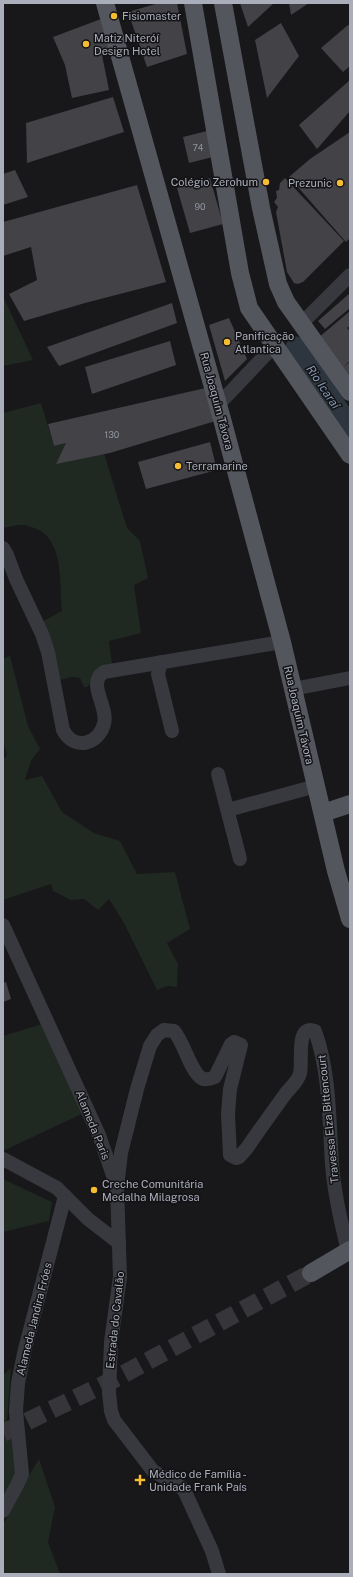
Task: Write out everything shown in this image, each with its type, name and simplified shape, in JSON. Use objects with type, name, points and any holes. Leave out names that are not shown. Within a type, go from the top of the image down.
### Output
[{"type":"main road","name":"Rua Joaquim Távora","points":[[105,3],[218,405],[282,642],[336,871],[350,919]]},
{"type":"main road","points":[[193,3],[244,292],[249,308],[350,455]]},
{"type":"main road","points":[[223,3],[274,270],[286,302],[300,324],[350,392]]},
{"type":"main road","points":[[323,813],[350,804]]},
{"type":"main road","points":[[311,1273],[349,1251]]},
{"type":"street","points":[[300,324],[350,275]]},
{"type":"street","points":[[218,405],[275,345]]},
{"type":"street","points":[[3,548],[16,580],[42,634],[48,652],[63,730],[67,737],[73,742],[86,743],[93,739],[102,728],[105,715],[97,685],[100,675],[112,670],[282,642]]},
{"type":"street","points":[[161,662],[158,674],[172,731]]},
{"type":"street","points":[[293,689],[350,678]]},
{"type":"street","points":[[218,774],[240,858]]},
{"type":"street","points":[[228,810],[316,786]]},
{"type":"street","name":"Alameda Paris","points":[[3,925],[99,1135],[117,1187],[119,1243]]},
{"type":"street","name":"Travessa Elza Bittencourt","points":[[117,1187],[121,1153],[150,1046],[157,1036],[164,1030],[174,1031],[200,1078],[205,1079],[215,1077],[231,1044],[234,1042],[241,1045],[230,1089],[228,1114],[230,1155],[236,1158],[246,1148],[300,1075],[301,1040],[307,1030],[312,1030],[315,1031],[320,1044],[328,1098],[336,1190],[349,1251]]},
{"type":"street","points":[[3,1159],[57,1188],[88,1219],[119,1243]]},
{"type":"street","name":"Alameda Jandira Fróes","points":[[3,1511],[18,1485],[22,1474],[16,1411],[18,1383],[25,1349],[65,1196]]},
{"type":"street","name":"Estrada do Cavalão","points":[[119,1243],[120,1277],[111,1342],[109,1393],[110,1411],[114,1420],[153,1471],[181,1487],[185,1492],[212,1551],[219,1574]]},
{"type":"shaded area","points":[[3,296],[33,360],[3,366]]},
{"type":"shaded area","points":[[41,403],[54,446],[66,443],[104,453],[127,528],[140,541],[148,578],[134,585],[141,633],[109,641],[113,671],[96,677],[87,687],[84,687],[80,678],[71,677],[56,681],[43,621],[62,611],[60,576],[56,552],[51,542],[44,533],[34,528],[17,525],[3,528],[3,413]]},
{"type":"shaded area","points":[[10,656],[28,726],[40,749],[31,761],[25,780],[42,776],[62,812],[94,833],[120,841],[137,874],[175,872],[190,929],[167,943],[178,964],[177,987],[168,986],[157,990],[124,923],[109,899],[98,910],[84,899],[71,900],[53,891],[51,884],[3,900],[3,760],[7,755],[3,741],[3,659]]},
{"type":"shaded area","points":[[42,1024],[84,1113],[3,1151],[3,1036]]},
{"type":"shaded area","points":[[3,1179],[52,1202],[49,1221],[3,1232]]},
{"type":"shaded area","points":[[11,1368],[7,1422],[3,1424],[3,1375]]},
{"type":"shaded area","points":[[13,1434],[18,1468],[3,1499],[3,1438]]},
{"type":"shaded area","points":[[39,1459],[55,1507],[48,1542],[60,1574],[3,1574],[3,1525]]},
{"type":"building","points":[[159,3],[177,3],[187,54],[147,67],[128,12]]},
{"type":"building","points":[[240,3],[274,3],[248,27]]},
{"type":"building","points":[[289,3],[309,3],[291,15]]},
{"type":"building","points":[[109,16],[119,50],[102,55],[109,90],[72,98],[65,65],[53,37]]},
{"type":"building","points":[[281,23],[299,56],[267,98],[255,40]]},
{"type":"building","points":[[348,25],[350,26],[350,66],[343,72],[321,48]]},
{"type":"building","points":[[350,80],[350,111],[317,149],[299,125]]},
{"type":"building","points":[[113,97],[124,132],[27,163],[26,123]]},
{"type":"building","points":[[207,131],[213,157],[189,163],[183,137]]},
{"type":"building","points":[[350,132],[350,238],[346,242],[289,177],[310,159]]},
{"type":"building","points":[[15,170],[28,197],[3,205],[3,174]]},
{"type":"building","points":[[210,178],[223,224],[190,233],[177,188]]},
{"type":"building","points":[[285,178],[344,241],[303,282],[298,284],[294,283],[287,272],[276,212],[278,207],[274,202],[277,198],[276,191],[279,190],[280,183]]},
{"type":"building","points":[[137,185],[166,282],[85,303],[24,321],[9,294],[37,280],[31,247],[3,256],[3,222]]},
{"type":"building","points":[[350,293],[350,308],[325,329],[318,321]]},
{"type":"building","points":[[172,303],[177,323],[59,366],[47,347]]},
{"type":"building","points":[[350,311],[350,326],[347,328],[350,331],[350,361],[343,367],[350,362],[350,377],[318,338]]},
{"type":"building","name":"Panificação Atlantica","points":[[229,318],[247,359],[225,381],[209,325]]},
{"type":"building","points":[[170,341],[176,365],[92,394],[85,367]]},
{"type":"building","points":[[210,387],[222,419],[110,453],[56,464],[66,443],[54,446],[48,424]]},
{"type":"building","name":"Terramarine","points":[[210,442],[217,470],[146,489],[138,462]]},
{"type":"building","points":[[6,982],[11,999],[3,1002],[3,983]]},
{"type":"waterway","name":"Rio Icaraí","points":[[296,347],[350,427]]},
{"type":"tunnel","points":[[3,1433],[109,1382],[311,1273]]},
{"type":"place","name":"Fisiomaster","points":[[114,16]]},
{"type":"place","name":"Matiz Niteróí Design Hotel","points":[[86,44]]},
{"type":"place","name":"Colégio Zerohum","points":[[266,182]]},
{"type":"place","name":"Prezunic","points":[[340,183]]},
{"type":"place","name":"Panificação Atlantica","points":[[227,342]]},
{"type":"place","name":"Terramarine","points":[[178,466]]},
{"type":"place","name":"Creche Comunitária Medalha Milagrosa","points":[[94,1190]]},
{"type":"place","name":"Médico de Família - Unidade Frank País","points":[[140,1480]]}]
